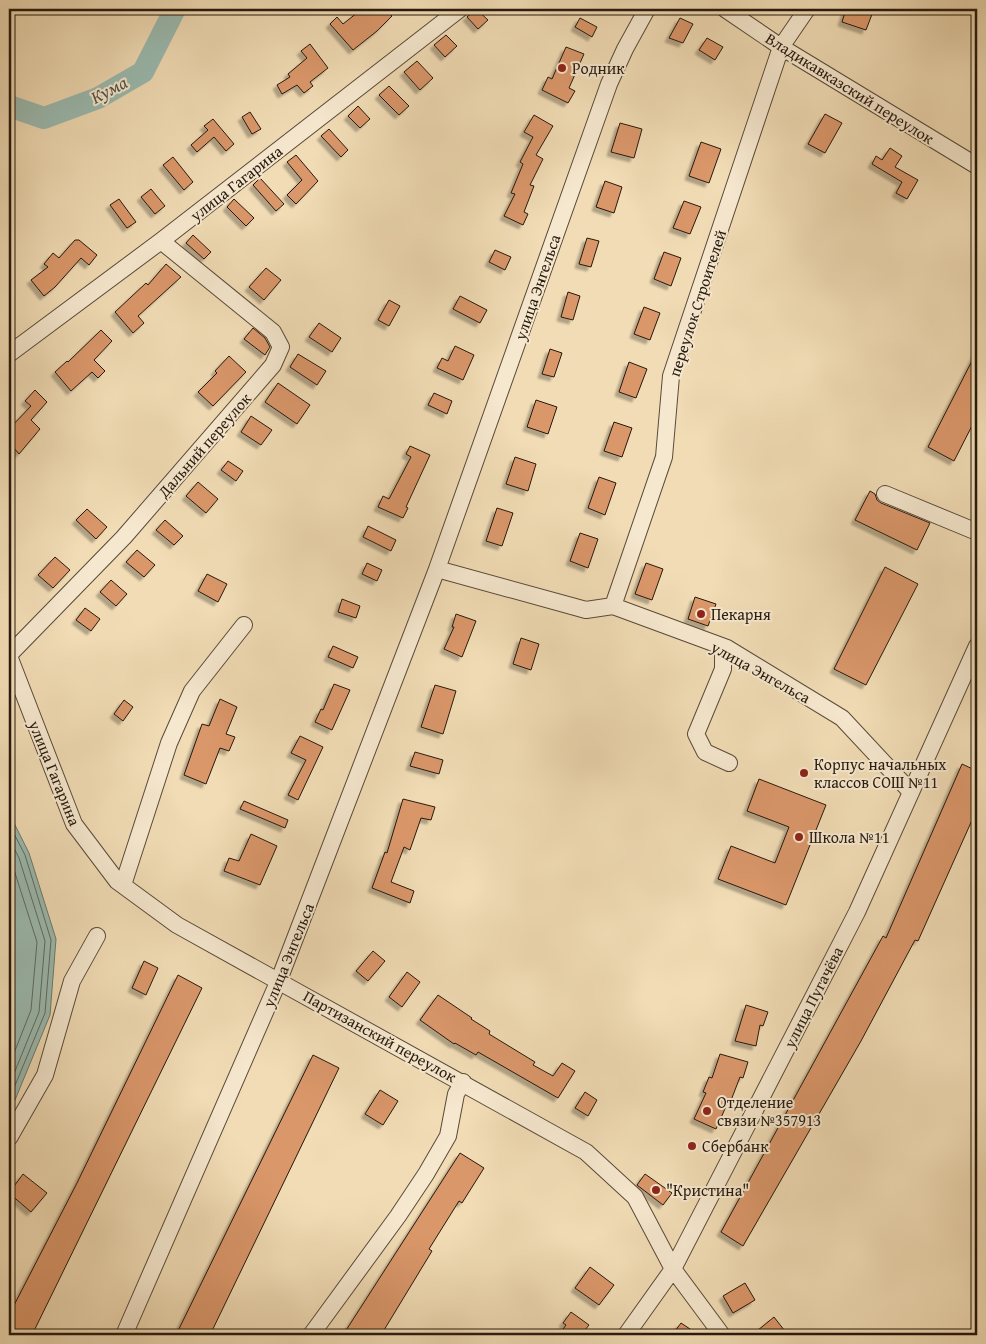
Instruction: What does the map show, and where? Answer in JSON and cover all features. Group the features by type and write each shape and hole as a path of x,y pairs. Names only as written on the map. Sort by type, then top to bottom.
{"street":[{"name":"улица Гагарина","path":"9,354 161,241 460,9"},
{"name":"улица Энгельса","path":"124,1335 280,980 438,570 609,84 624,49 647,9"},
{"name":"Владикавказский переулок","path":"725,9 781,47 977,166"},
{"name":"переулок Строителей","path":"613,606 664,457 671,376 781,47 807,9"},
{"name":"Дальний переулок","path":"9,656 124,537 273,365 281,347 273,332 161,241"},
{"path":"884,494 977,532"},
{"name":"улица Энгельса","path":"438,570 586,610 613,606 727,648 842,718 911,792"},
{"path":"120,883 168,743 192,691 244,625"},
{"name":"улица Пугачёва","path":"626,1335 673,1269 857,912 911,792 944,712 977,646"},
{"path":"727,648 723,656 723,669 696,734 705,752 729,763"},
{"name":"улица Гагарина","path":"9,656 74,824 120,883"},
{"name":"Партизанский переулок","path":"120,883 177,925 280,980 586,1152 635,1197 673,1269 722,1335"},
{"path":"9,1138 45,1075 72,981 97,936"},
{"name":"Партизанский переулок","path":"311,1335 398,1216 426,1174 448,1136 456,1094 463,1082"}],"water":[{"path":"9,813 29,853 56,939 50,1015 15,1100 9,1108"}],"building":[{"path":"362,9 385,9 392,16 353,50 330,24 337,17 343,24"},
{"path":"476,9 488,20 478,29 467,17"},
{"path":"846,9 874,9 866,30 842,22"},
{"path":"580,18 597,27 592,37 575,27"},
{"path":"680,18 693,24 683,43 669,38"},
{"path":"446,35 457,46 445,57 434,45"},
{"path":"707,38 723,47 715,60 699,50"},
{"path":"310,44 328,68 310,82 313,86 304,93 297,85 282,94 277,85 290,77 288,74 307,58 301,51"},
{"path":"566,47 584,54 569,88 575,91 568,103 542,90 548,77 552,79"},
{"path":"417,61 433,78 420,90 404,72"},
{"path":"389,86 409,106 399,115 379,95"},
{"path":"358,106 370,119 360,128 348,116"},
{"path":"250,112 261,129 252,134 242,117"},
{"path":"825,114 842,123 825,153 808,144"},
{"path":"534,115 553,126 536,155 543,159 530,185 534,186 524,212 528,214 523,225 504,216 515,194 511,193 523,164 520,162 533,137 524,132"},
{"path":"213,119 234,144 226,151 214,137 197,152 191,145 208,130 204,126"},
{"path":"620,123 642,129 634,158 611,152"},
{"path":"329,129 348,150 341,157 321,136"},
{"path":"701,142 721,149 709,183 689,176"},
{"path":"890,148 902,156 895,167 918,180 907,199 896,193 902,182 872,164 876,156 882,160"},
{"path":"296,155 318,181 296,204 287,195 302,180 287,162"},
{"path":"173,157 193,182 184,190 163,165"},
{"path":"260,178 284,204 276,211 253,185"},
{"path":"605,181 622,187 614,213 596,207"},
{"path":"151,189 165,206 155,214 141,197"},
{"path":"119,199 136,222 127,228 110,205"},
{"path":"234,199 254,218 246,226 227,207"},
{"path":"684,201 701,207 690,234 673,228"},
{"path":"193,235 211,252 204,259 186,243"},
{"path":"587,238 599,241 591,267 579,264"},
{"path":"75,240 79,240 97,255 89,265 81,258 55,287 44,296 31,280 48,267 44,264 53,253 59,258"},
{"path":"495,250 511,257 505,270 489,262"},
{"path":"664,252 681,258 671,286 654,279"},
{"path":"166,264 181,277 138,316 144,323 133,333 115,312 146,283 148,285"},
{"path":"266,268 281,280 264,300 249,287"},
{"path":"568,292 580,296 573,320 561,317"},
{"path":"460,296 487,310 480,323 453,309"},
{"path":"389,300 400,306 389,326 378,320"},
{"path":"644,307 660,313 650,340 634,334"},
{"path":"319,323 341,338 332,352 309,337"},
{"path":"253,328 265,338 270,347 265,355 244,339"},
{"path":"101,330 112,341 94,360 105,371 98,378 92,372 71,391 55,372"},
{"path":"455,346 474,355 463,380 437,368 442,358 448,361"},
{"path":"550,349 562,353 554,377 542,374"},
{"path":"977,351 977,416 954,461 928,447"},
{"path":"298,354 326,371 317,385 290,367"},
{"path":"229,356 246,372 213,406 198,392 217,373 215,371"},
{"path":"629,362 647,369 636,398 619,392"},
{"path":"278,383 310,405 297,424 265,402"},
{"path":"35,390 47,402 31,420 40,429 19,454 9,442 9,429 31,406 25,401"},
{"path":"434,393 452,401 447,414 428,405"},
{"path":"536,400 557,407 548,434 527,427"},
{"path":"251,416 272,430 261,445 241,432"},
{"path":"614,422 632,428 622,457 604,451"},
{"path":"410,446 430,455 406,507 408,508 403,518 378,507 383,496 389,499 411,457 406,454"},
{"path":"515,457 536,464 528,491 506,484"},
{"path":"228,461 243,471 236,481 221,470"},
{"path":"599,477 616,483 605,515 588,508"},
{"path":"198,482 218,499 206,513 186,496"},
{"path":"870,491 875,494 877,500 881,503 930,523 917,550 855,520"},
{"path":"497,508 513,513 502,546 486,541"},
{"path":"87,509 107,527 96,539 76,520"},
{"path":"165,520 183,536 174,545 156,530"},
{"path":"368,526 396,540 391,551 363,537"},
{"path":"580,533 598,539 588,568 570,561"},
{"path":"137,550 155,565 144,577 126,562"},
{"path":"55,557 70,570 53,588 38,575"},
{"path":"367,563 382,570 377,581 362,574"},
{"path":"646,563 663,569 652,600 635,594"},
{"path":"885,567 918,584 866,685 834,669"},
{"path":"207,574 227,584 218,602 198,591"},
{"path":"111,580 127,594 116,606 100,592"},
{"name":"Пекарня","path":"695,597 716,604 708,626 688,619"},
{"path":"342,599 360,606 356,618 338,612"},
{"path":"85,608 100,619 91,631 76,620"},
{"path":"456,614 476,621 462,657 444,649 454,627 452,627"},
{"path":"521,638 539,644 531,670 513,664"},
{"path":"333,646 358,657 353,668 328,657"},
{"path":"334,684 350,690 332,730 315,722 321,709 323,710"},
{"path":"435,685 456,691 443,734 421,727"},
{"path":"220,699 237,707 226,734 235,737 229,751 220,748 206,784 184,775 202,724 209,726"},
{"path":"124,700 133,707 123,721 114,714"},
{"path":"300,736 323,747 298,800 288,795 306,760 291,753"},
{"path":"415,752 443,760 439,774 410,766"},
{"path":"962,764 977,771 977,809 918,941 915,940 861,1041 743,1246 721,1232 883,936 886,938"},
{"name":"Школа №11","path":"759,779 826,805 786,905 718,879 731,846 775,863 789,827 747,811"},
{"path":"403,799 435,807 431,820 421,818 410,850 404,847 391,882 414,891 410,903 372,888 385,852 387,853"},
{"path":"244,801 288,820 285,828 240,809"},
{"path":"251,834 277,846 260,885 224,871 229,858 239,861"},
{"path":"373,951 385,961 368,981 356,971"},
{"path":"144,961 158,968 146,995 132,988"},
{"path":"407,972 420,982 402,1007 389,997"},
{"path":"178,975 202,988 32,1335 9,1335 9,1315 77,1183"},
{"path":"438,995 490,1031 489,1034 535,1062 533,1065 553,1076 562,1063 575,1071 558,1098 478,1052 476,1055 454,1044 420,1020"},
{"path":"746,1005 768,1012 763,1026 760,1025 756,1046 735,1041"},
{"path":"720,1054 748,1062 743,1078 740,1077 730,1103 728,1102 716,1129 694,1119 706,1093 703,1092 709,1077 712,1078"},
{"path":"313,1055 339,1068 210,1335 176,1335"},
{"path":"380,1090 398,1101 383,1125 365,1114"},
{"path":"585,1092 597,1100 588,1116 575,1108"},
{"path":"460,1153 484,1168 462,1203 459,1201 429,1249 432,1251 381,1335 343,1335"},
{"path":"23,1174 47,1193 31,1212 9,1193"},
{"path":"645,1174 672,1193 663,1205 637,1185"},
{"path":"590,1267 614,1285 599,1305 575,1288"},
{"path":"745,1283 755,1300 733,1313 723,1296"},
{"path":"571,1312 589,1325 581,1335 559,1335 566,1325 563,1323"},
{"path":"774,1317 788,1335 752,1335"},
{"path":"681,1323 699,1335 672,1335"}],"waterway":[{"name":"Кума","path":"9,106 44,118 98,98 143,72 175,9"}],"place":[{"name":"Родник","path":"562,68"},
{"name":"Пекарня","path":"701,614"},
{"name":"Корпус начальных классов СОШ №11","path":"804,773"},
{"name":"Школа №11","path":"799,837"},
{"name":"Отделение связи №357913","path":"707,1111"},
{"name":"Сбербанк","path":"692,1146"},
{"name":"\"Кристина\"","path":"656,1190"}]}
